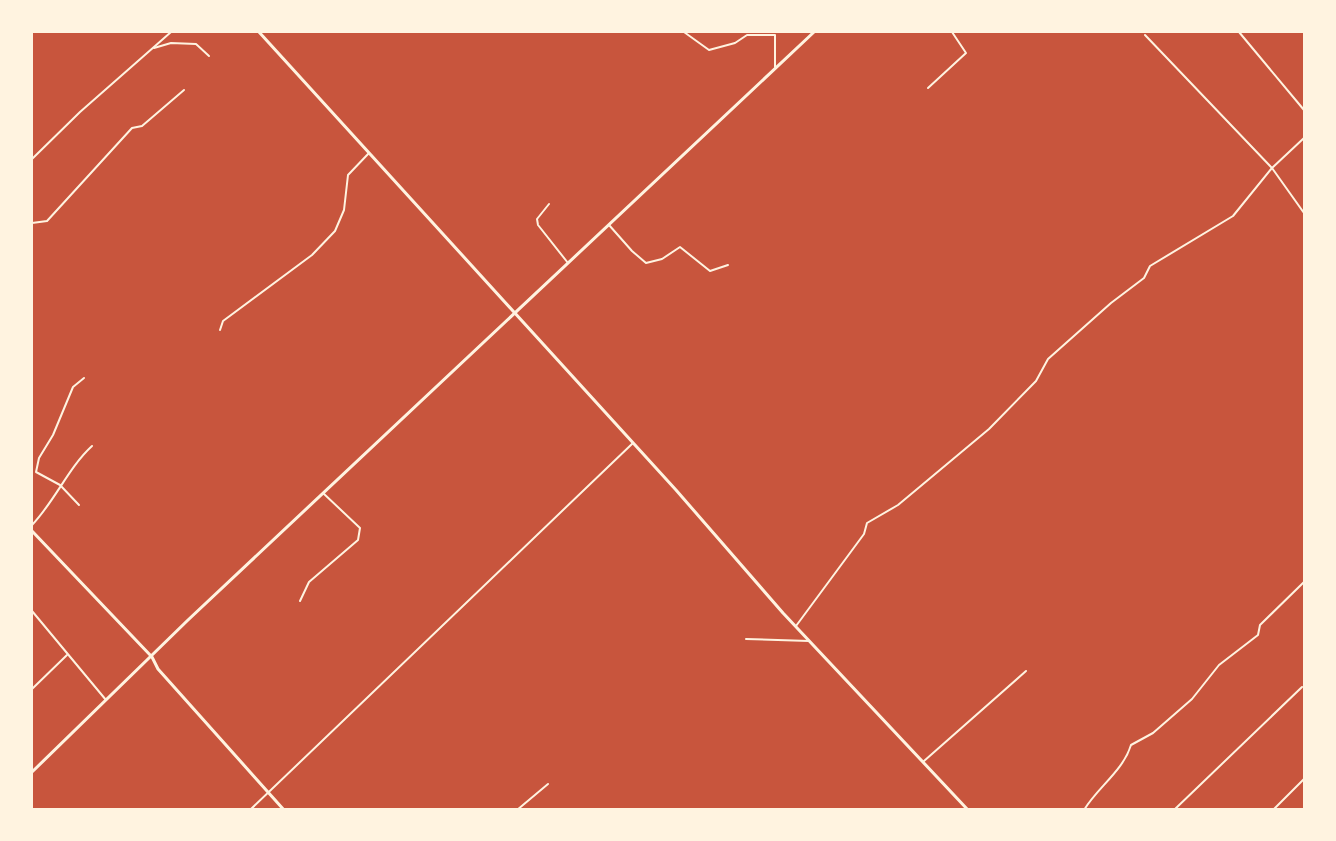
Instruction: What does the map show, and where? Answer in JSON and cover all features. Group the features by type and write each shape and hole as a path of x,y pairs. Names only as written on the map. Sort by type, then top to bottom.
{"street":[{"path":"32,159 80,112 171,32"},
{"path":"260,32 516,313 809,641 968,810"},
{"path":"684,32 709,50 735,44 747,35 775,33 775,68"},
{"path":"32,772 323,493 814,32"},
{"path":"928,88 966,52 952,32"},
{"path":"1239,32 1305,110"},
{"path":"1145,35 1272,168 1305,213"},
{"path":"154,48 171,44 196,44 209,56"},
{"path":"32,223 47,221 132,128 142,126 184,90"},
{"path":"796,626 864,534 867,523 898,506 989,429 1036,381 1048,359 1111,303 1144,278 1150,266 1233,216 1272,168 1305,138"},
{"path":"220,330 223,321 312,255 335,231 344,210 348,175 369,153"},
{"path":"549,204 537,219 538,225 568,263"},
{"path":"609,225 646,263 662,259 680,247 710,271 728,265"},
{"path":"32,476 36,472 39,458 53,435 73,387 84,378"},
{"path":"250,810 633,443"},
{"path":"32,525 48,508 60,485 76,466 81,456 92,446"},
{"path":"36,472 60,485 79,505"},
{"path":"300,601 309,582 358,540 360,528 323,493"},
{"path":"32,531 152,657 158,669 284,810"},
{"path":"1084,810 1094,793 1106,786 1131,745 1153,733 1192,699 1219,665 1258,635 1260,625 1305,582"},
{"path":"32,611 107,700"},
{"path":"32,618 35,615"},
{"path":"746,639 809,641"},
{"path":"32,689 67,655"},
{"path":"924,761 1026,671"},
{"path":"1174,810 1302,687"},
{"path":"1273,810 1305,779"},
{"path":"517,810 548,784"}]}
